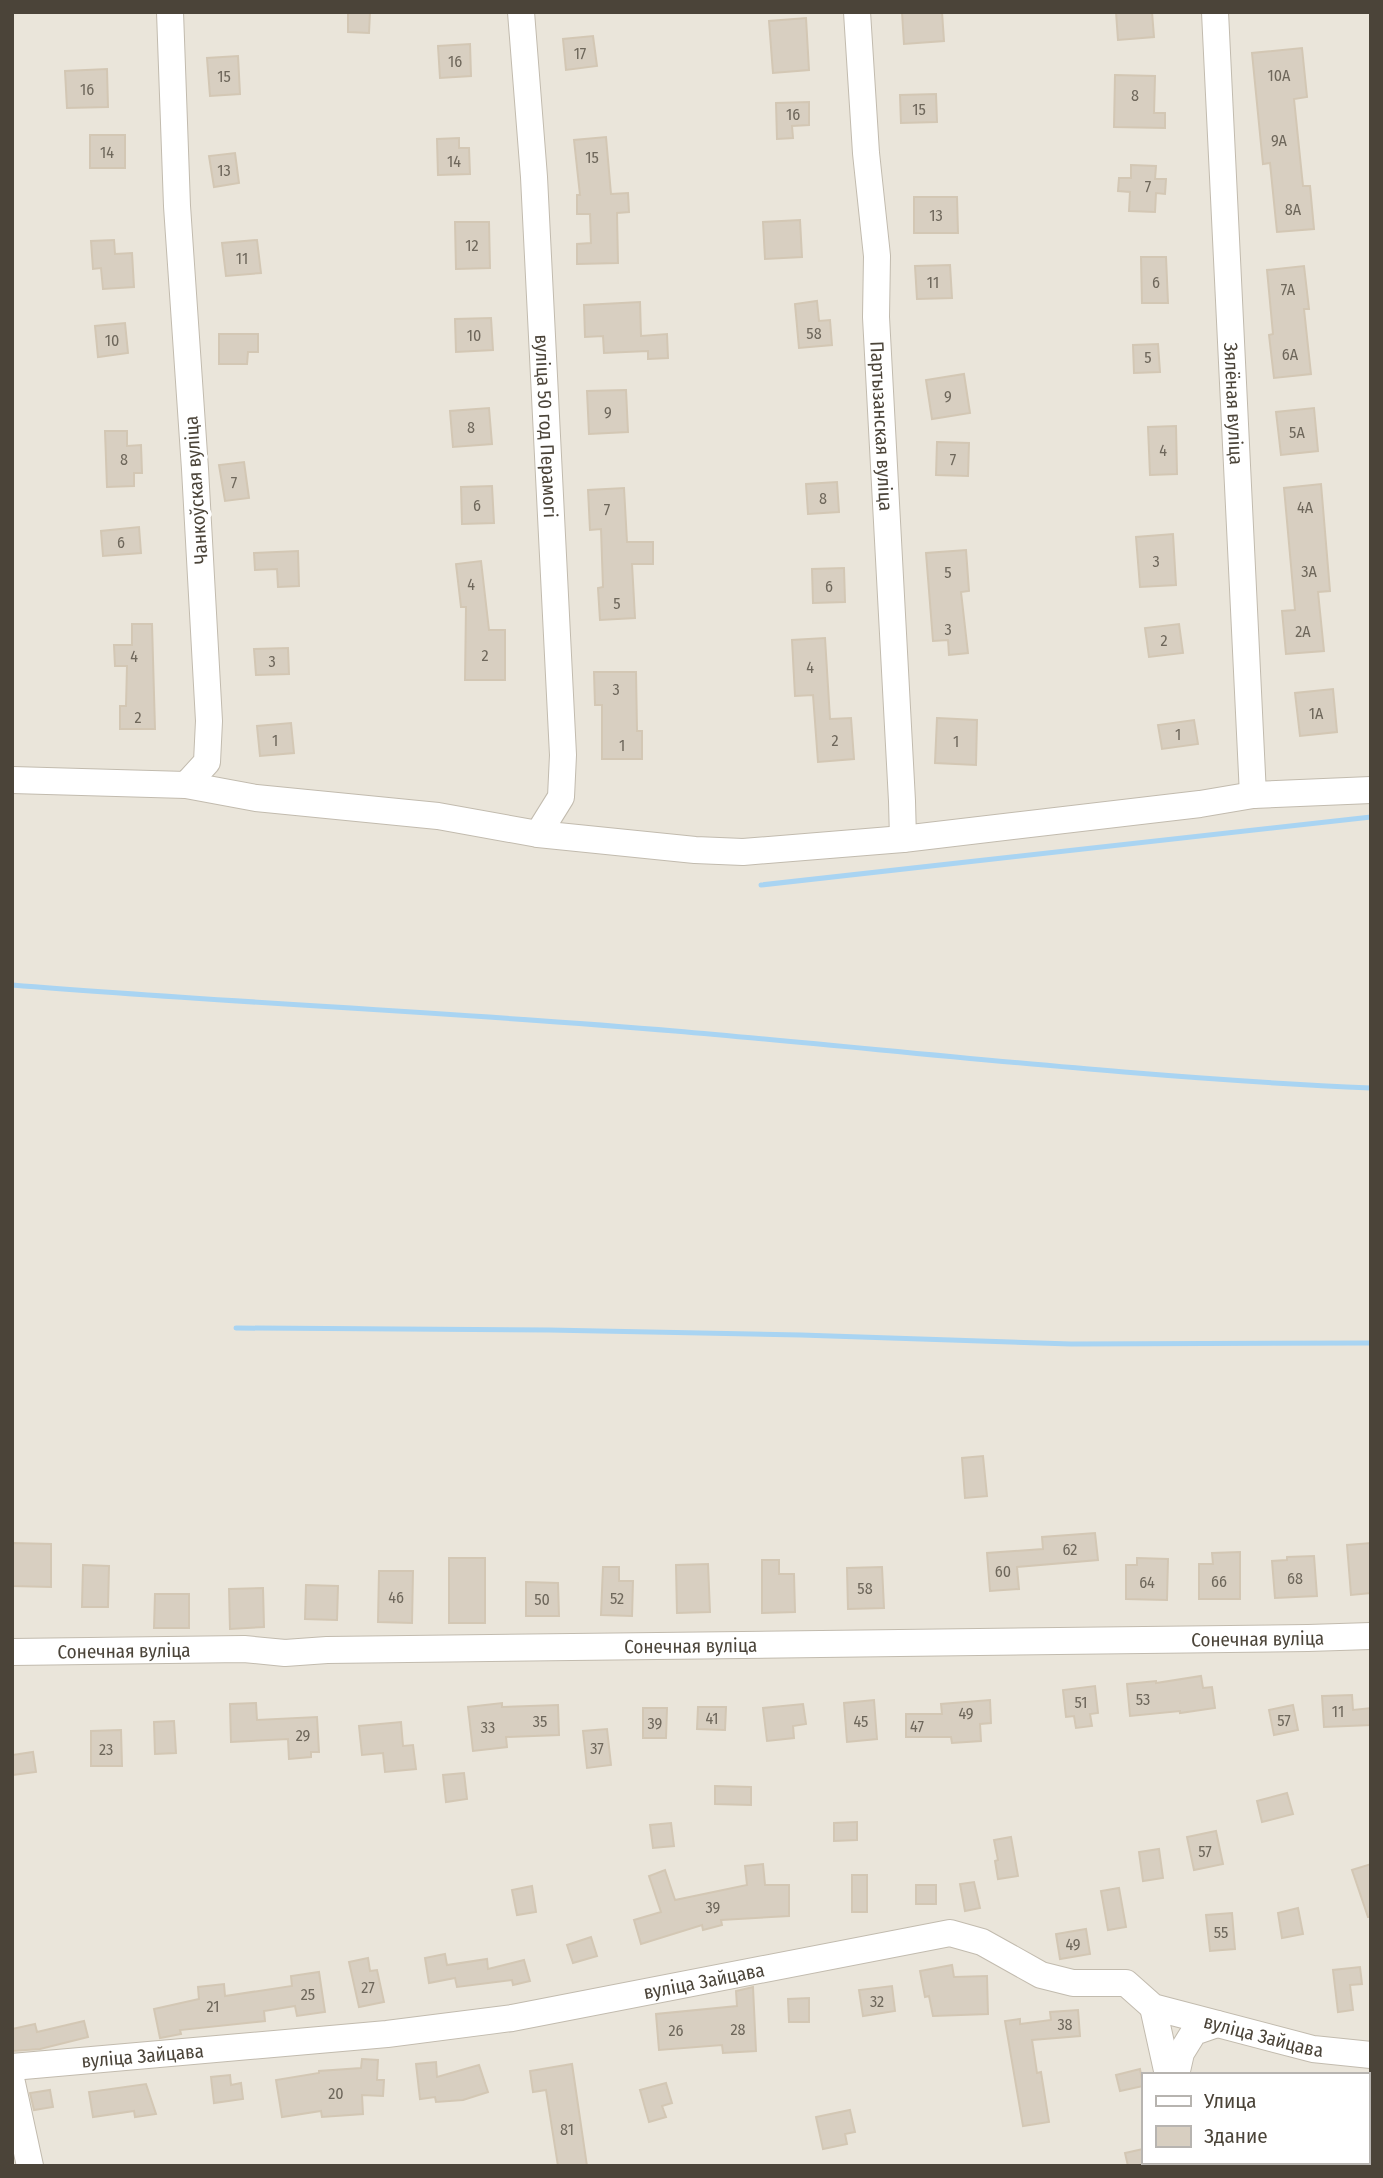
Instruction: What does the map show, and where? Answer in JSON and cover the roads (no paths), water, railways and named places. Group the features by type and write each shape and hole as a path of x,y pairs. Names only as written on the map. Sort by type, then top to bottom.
{"street":[{"name":"Чанкоўская вуліца","path":"170,12 177,206 209,721 207,762 186,785"},
{"name":"вуліца 50 год Перамогі","path":"521,12 534,177 563,755 561,797 538,834"},
{"name":"Партызанская вуліца","path":"857,12 866,153 877,256 876,317 903,839"},
{"name":"Зялёная вуліца","path":"1215,12 1252,795"},
{"path":"12,779 186,785 256,798 438,816 538,834 695,850 743,852 903,839 1200,804 1252,795 1371,790"},
{"name":"Сонечная вуліца","path":"12,1652 244,1649 285,1653 327,1650 1371,1636"},
{"name":"вуліца Зайцава","path":"12,2067 387,2034 512,2018 950,1933 982,1941 1041,1975 1073,1983 1126,1983 1153,2007 1313,2049 1371,2055"},
{"path":"1153,2007 1168,2073"},
{"path":"1176,2073 1181,2053 1194,2032 1217,2024"},
{"path":"12,2083 30,2166"}],"waterway":[{"path":"761,885 1371,817"},
{"path":"12,985 592,1024 1110,1071 1371,1088"},
{"path":"236,1328 549,1330 1071,1344 1371,1343"}]}
